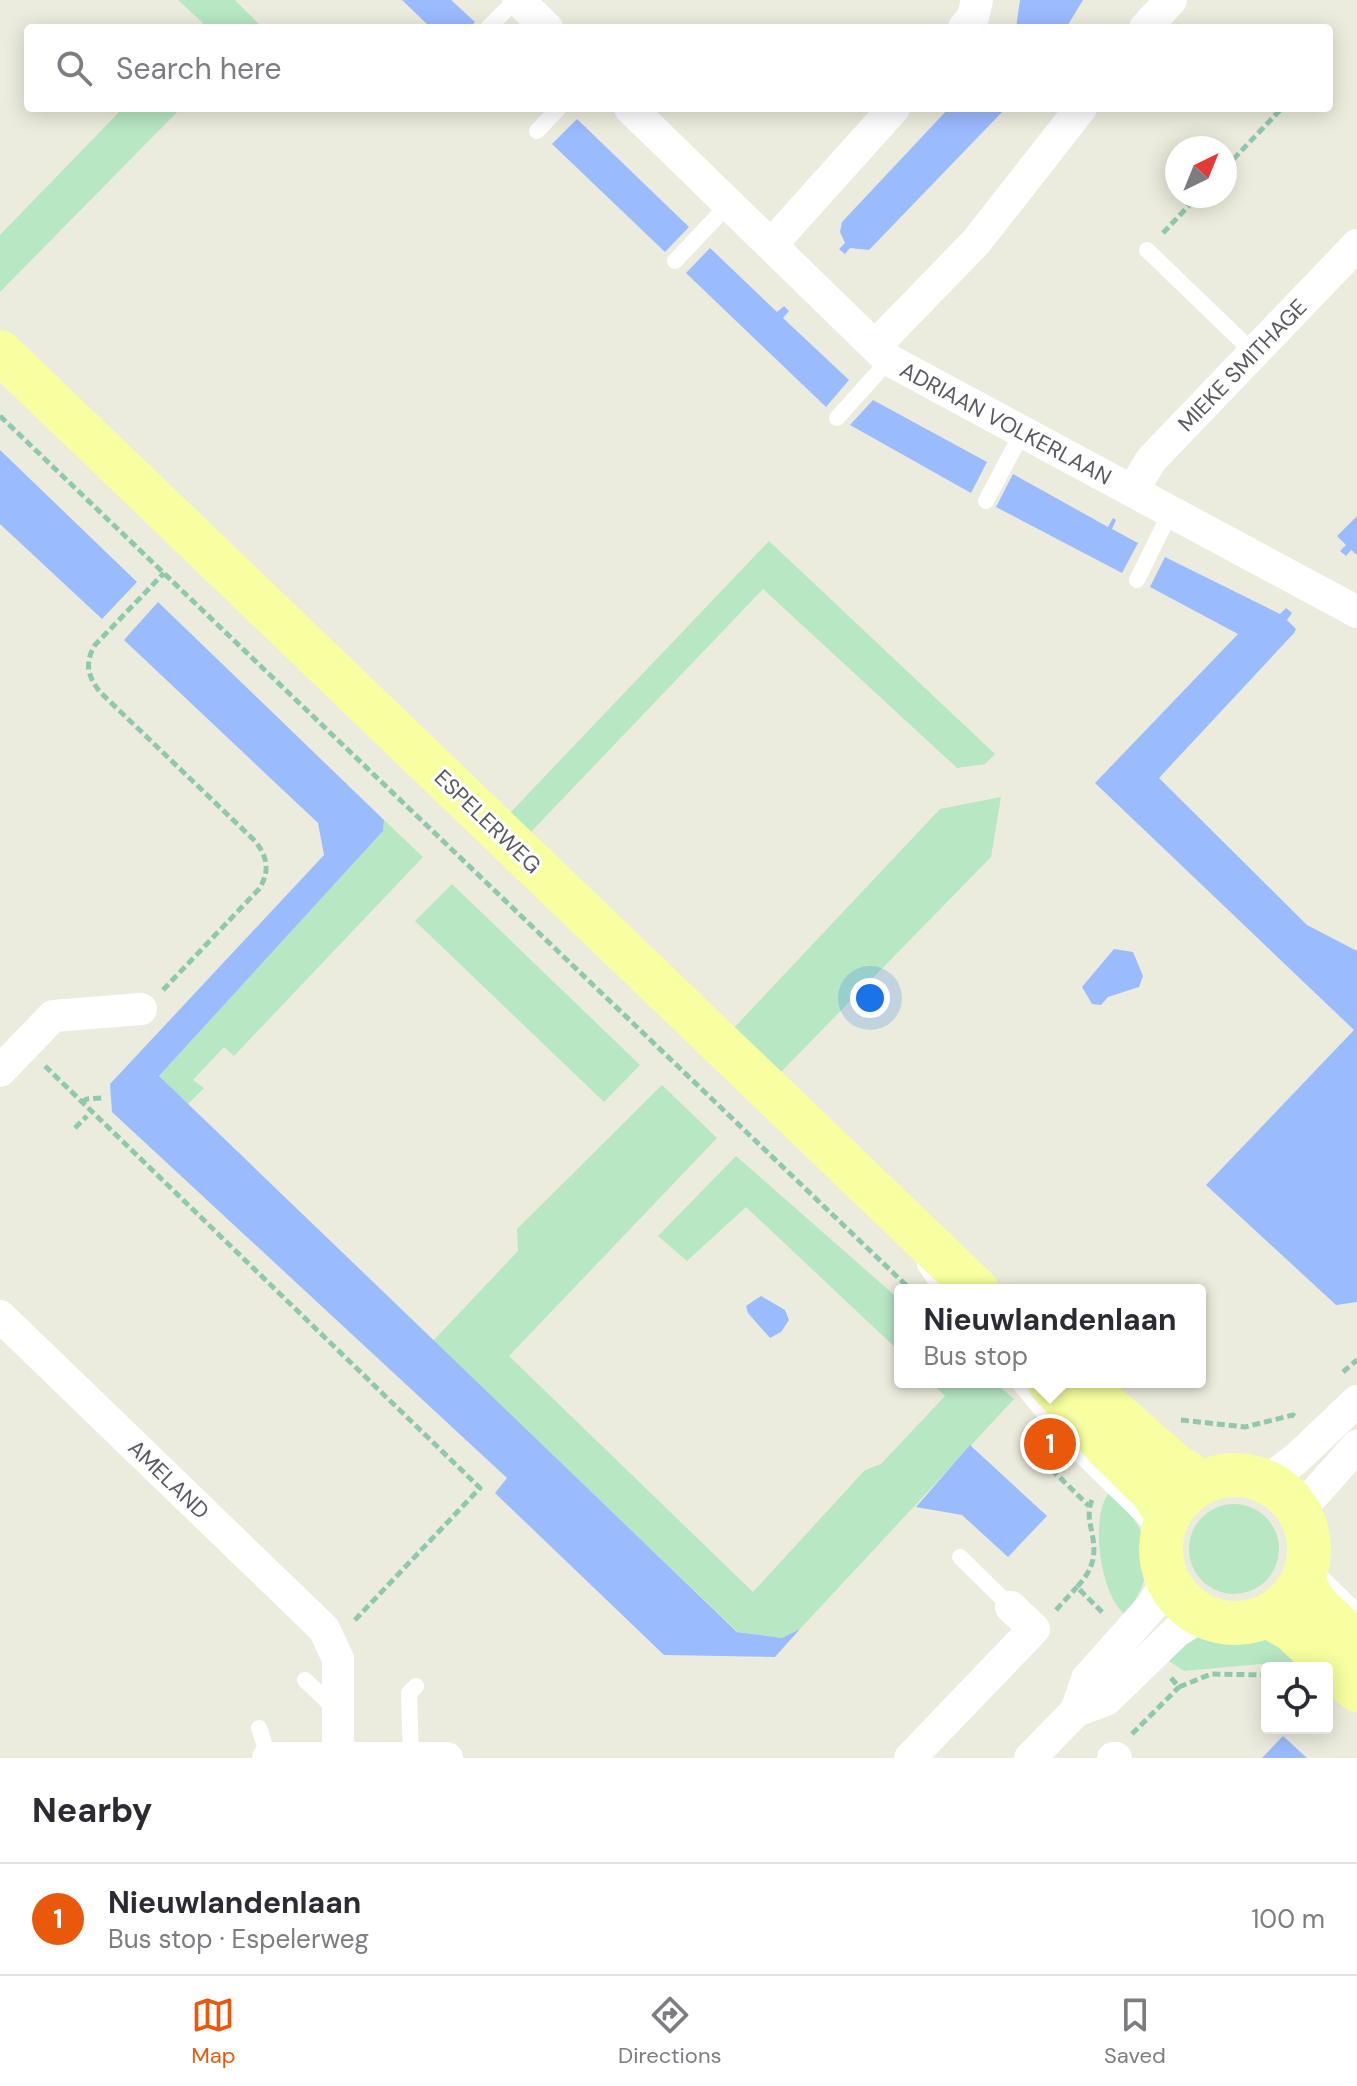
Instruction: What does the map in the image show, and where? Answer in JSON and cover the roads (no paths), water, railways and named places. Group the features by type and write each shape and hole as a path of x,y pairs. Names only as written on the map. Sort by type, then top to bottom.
{"main road":[{"name":"ESPELERWEG","path":"0,352 971,1284"},
{"name":"ESPELERWEG","path":"0,376 925,1280"},
{"path":"1054,1388 1107,1448 1152,1492 1165,1526"},
{"path":"1087,1388 1176,1466 1202,1482"},
{"path":"1234,1475 1266,1481 1286,1496 1301,1516 1309,1544 1305,1572 1287,1602 1267,1616 1234,1623 1202,1615 1181,1600 1168,1580 1162,1562 1165,1526 1182,1497 1202,1482 1234,1475"},
{"path":"1305,1572 1316,1604 1357,1644"},
{"path":"1267,1616 1291,1629 1357,1690"}],"street":[{"path":"517,0 543,24"},
{"path":"967,24 973,17 977,0"},
{"path":"1149,24 1171,0"},
{"name":"ADRIAAN VOLKERLAAN","path":"634,112 882,353 1022,433 1357,612"},
{"path":"771,245 890,112"},
{"path":"882,353 976,242 1078,112"},
{"name":"MIEKE SMITHAGE","path":"1133,490 1151,460 1357,245"},
{"path":"0,1071 53,1016 141,1009"},
{"name":"AMELAND","path":"0,1316 319,1624 343,1639 338,1664 339,1701"},
{"path":"1266,1481 1296,1459 1357,1401"},
{"path":"1301,1516 1307,1502 1357,1446"},
{"path":"1030,1758 1076,1711 1087,1679 1152,1606 1168,1580"},
{"path":"910,1758 1034,1629 1011,1607"},
{"path":"1076,1711 1106,1700 1176,1632 1202,1615"},
{"path":"338,1757 339,1701"},
{"path":"265,1748 338,1757 447,1758"}],"lane":[{"path":"492,24 517,0"},
{"path":"537,131 555,112"},
{"path":"675,261 729,204"},
{"path":"1152,244 1254,353"},
{"path":"837,418 882,353"},
{"path":"986,501 1022,433"},
{"path":"1137,580 1171,511"},
{"path":"1023,1388 1075,1450 1165,1526"},
{"path":"960,1557 1011,1607"},
{"path":"1305,1572 1357,1612"},
{"path":"305,1680 327,1701 339,1701"},
{"path":"411,1758 409,1693 416,1686"}],"water":[{"path":"402,0 451,0 475,22 473,24 427,24"},
{"path":"1020,0 1083,0 1068,24 1017,24"},
{"path":"945,112 1002,112 869,250 850,248 845,254 839,249 845,243 840,232 842,222"},
{"path":"577,119 689,227 665,252 552,144"},
{"path":"710,248 777,312 784,306 789,311 783,318 849,380 826,407 686,273"},
{"path":"873,400 987,462 971,493 850,425"},
{"path":"0,450 137,582 102,619 0,524"},
{"path":"1013,474 1108,527 1113,518 1116,520 1112,529 1138,543 1122,573 996,507"},
{"path":"1357,516 1357,555 1351,550 1346,556 1340,551 1346,545 1337,536"},
{"path":"1165,557 1280,614 1286,608 1292,613 1287,620 1296,629 1294,633 1159,778 1307,925 1357,951 1357,1302 1336,1305 1206,1185 1354,1030 1095,783 1238,634 1150,587"},
{"path":"158,602 384,820 383,831 159,1076 737,1632 782,1638 800,1629 775,1657 664,1655 495,1493 507,1478 112,1112 110,1084 324,855 318,823 124,640"},
{"path":"1114,949 1133,952 1143,976 1139,987 1108,997 1101,1005 1092,1004 1082,987"},
{"path":"761,1296 785,1310 789,1320 781,1332 770,1338 748,1313 746,1306"},
{"path":"970,1445 1047,1516 1008,1557 962,1515 916,1507"},
{"path":"1283,1736 1307,1758 1262,1758"}],"place":[{"name":"Nieuwlandenlaan","path":"1050,1444"}]}
